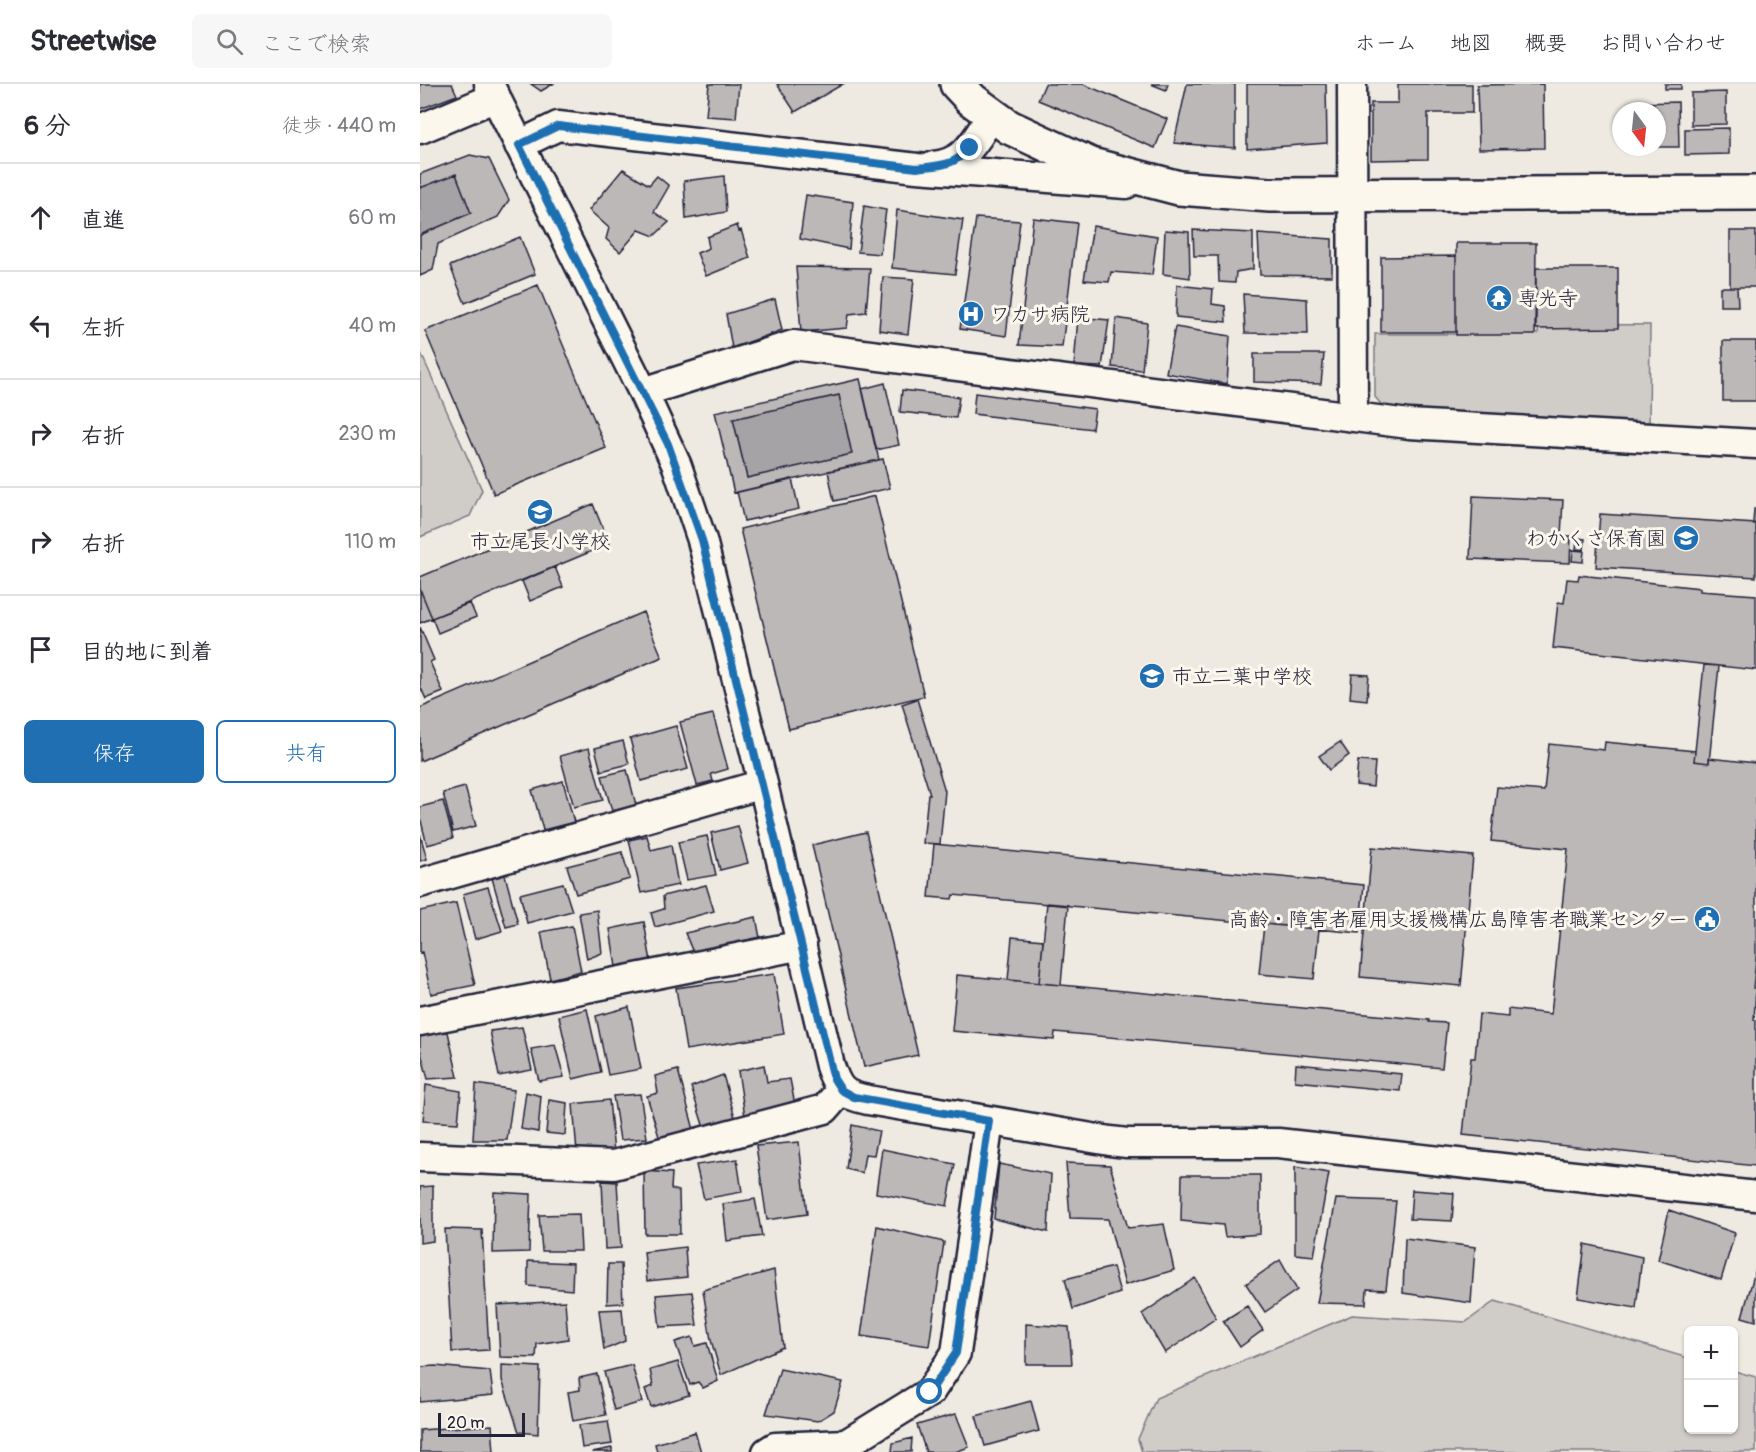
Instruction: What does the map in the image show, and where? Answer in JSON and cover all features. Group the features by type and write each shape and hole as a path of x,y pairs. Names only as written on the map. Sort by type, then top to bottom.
{"street":[{"path":"957,84 972,100 1009,127 1091,165 1179,188"},
{"path":"1352,84 1353,417"},
{"path":"420,129 492,91 644,392 677,466 702,540 830,1066 841,1090 861,1098 1127,1143 1278,1143 1756,1196"},
{"path":"917,168 946,165 960,159 993,115"},
{"path":"519,145 558,126 917,168 1270,195 1756,193"},
{"path":"644,392 793,345 1410,424 1756,444"},
{"path":"420,883 763,784"},
{"path":"420,1021 802,945"},
{"path":"420,1157 614,1165 825,1109 841,1090"},
{"path":"767,1452 775,1447 846,1444 930,1392 956,1353 989,1121"}],"shaded area":[{"path":"456,174 471,213 420,235 420,188"},
{"path":"1539,324 1650,325 1649,427 1386,410 1375,397 1375,334 1538,334"},
{"path":"420,351 482,490 470,516 420,537"},
{"path":"839,395 852,454 747,478 733,419"},
{"path":"1495,1301 1684,1357 1684,1434 1738,1434 1738,1372 1756,1377 1756,1452 1142,1452 1138,1439 1156,1398 1352,1315 1466,1322"}],"building":[{"path":"420,84 452,84 457,95 420,109"},
{"path":"531,84 553,84 541,91"},
{"path":"709,84 739,84 736,118 706,116"},
{"path":"777,84 843,84 795,112"},
{"path":"1045,84 1083,84 1167,119 1155,148 1038,100"},
{"path":"1151,84 1168,84 1166,90"},
{"path":"1187,84 1235,84 1235,148 1174,143"},
{"path":"1247,84 1326,84 1327,143 1247,149"},
{"path":"1398,84 1472,84 1472,113 1428,113 1428,159 1371,160 1371,103 1398,103"},
{"path":"1543,84 1544,148 1479,149 1477,85"},
{"path":"1665,84 1681,84 1681,89 1665,89"},
{"path":"1726,92 1726,124 1691,125 1691,93"},
{"path":"1666,102 1678,102 1679,147 1666,147"},
{"path":"1729,128 1729,154 1685,155 1685,129"},
{"path":"470,155 489,159 509,200 498,217 438,244 433,270 420,276 420,235 471,213 456,174 420,188 420,174"},
{"path":"623,169 649,185 657,176 669,186 654,212 669,222 654,236 639,230 620,252 606,239 609,228 589,210"},
{"path":"724,176 726,212 686,219 684,181"},
{"path":"806,195 853,202 849,249 800,239"},
{"path":"864,206 886,210 880,254 858,252"},
{"path":"897,210 963,220 955,274 892,268"},
{"path":"976,218 1020,221 1006,336 960,329"},
{"path":"1033,218 1077,223 1062,347 1019,345"},
{"path":"737,225 739,231 741,230 750,258 706,276 697,253 709,248 707,237"},
{"path":"1093,226 1157,236 1152,275 1111,272 1109,282 1084,280"},
{"path":"1165,230 1189,232 1190,278 1163,274"},
{"path":"1193,230 1253,233 1253,269 1236,272 1235,283 1219,282 1218,256 1194,256"},
{"path":"1730,231 1756,231 1756,287 1730,287"},
{"path":"1258,234 1332,239 1332,276 1260,275"},
{"path":"520,237 535,274 465,303 450,266"},
{"path":"1456,243 1536,243 1535,335 1456,335"},
{"path":"1456,256 1456,332 1381,332 1381,257"},
{"path":"796,267 870,268 866,312 849,314 847,328 801,332"},
{"path":"1536,268 1618,268 1618,328 1536,329"},
{"path":"883,277 914,279 908,334 879,330"},
{"path":"538,285 606,448 494,494 425,331"},
{"path":"1177,285 1213,289 1212,304 1225,306 1226,322 1176,317"},
{"path":"1720,287 1737,287 1738,306 1720,306"},
{"path":"1243,294 1307,299 1308,334 1245,333"},
{"path":"775,299 782,330 732,348 726,314"},
{"path":"1078,317 1109,320 1102,367 1074,366"},
{"path":"1116,318 1147,323 1142,370 1112,367"},
{"path":"1175,327 1230,336 1227,384 1166,373"},
{"path":"1723,341 1756,341 1756,401 1723,401"},
{"path":"1254,354 1324,354 1321,384 1254,382"},
{"path":"860,379 879,460 734,493 715,412","holes":["839,395 852,454 747,478 733,419"]},
{"path":"885,383 899,445 876,450 862,389"},
{"path":"902,390 959,397 956,418 900,412"},
{"path":"975,393 1095,409 1092,429 973,414"},
{"path":"883,459 890,488 834,501 828,471"},
{"path":"792,479 799,509 744,521 737,492"},
{"path":"875,496 924,696 789,729 740,529"},
{"path":"1473,496 1563,500 1561,536 1571,536 1570,563 1470,559"},
{"path":"593,504 609,544 432,618 420,589 420,577"},
{"path":"1754,509 1756,509 1756,524 1753,523"},
{"path":"1600,514 1756,524 1756,577 1596,567"},
{"path":"1577,538 1585,539 1584,550 1576,549"},
{"path":"1573,550 1584,551 1583,562 1572,561"},
{"path":"555,567 563,587 530,601 522,581"},
{"path":"1579,575 1700,588 1700,591 1756,595 1756,670 1553,648 1558,602 1564,603 1567,579 1578,580"},
{"path":"420,589 432,618 420,623"},
{"path":"470,603 476,617 438,633 432,618"},
{"path":"643,612 662,657 420,761 420,708"},
{"path":"420,627 434,660 430,662 443,692 426,699 420,686"},
{"path":"1704,665 1719,666 1709,763 1694,761"},
{"path":"1352,674 1369,675 1367,700 1350,698"},
{"path":"917,699 945,791 940,844 923,843 928,794 930,794 902,704"},
{"path":"713,714 728,769 711,774 713,781 697,785 680,722"},
{"path":"676,726 688,769 641,781 630,739"},
{"path":"623,741 629,764 601,771 595,748"},
{"path":"1340,742 1349,755 1329,770 1319,756"},
{"path":"1605,742 1695,751 1694,761 1709,763 1709,758 1756,763 1756,959 1753,988 1756,988 1754,1020 1756,1020 1756,1166 1463,1135 1471,1058 1475,1058 1479,1014 1508,1017 1508,1009 1551,1014 1568,849 1491,841 1497,787 1544,791 1549,744 1604,750"},
{"path":"589,748 603,800 574,807 560,756"},
{"path":"1358,761 1375,762 1373,787 1356,785"},
{"path":"627,770 636,805 612,811 602,776"},
{"path":"563,781 574,822 543,830 532,790"},
{"path":"465,787 476,826 453,832 443,793"},
{"path":"443,801 453,838 427,845 420,817 420,807"},
{"path":"738,826 748,863 720,870 711,833"},
{"path":"866,832 918,1055 864,1067 812,845"},
{"path":"420,834 427,859 420,861"},
{"path":"647,836 651,850 671,845 678,885 641,893 629,840"},
{"path":"707,836 716,875 687,880 678,842"},
{"path":"934,844 1364,885 1359,933 953,895 952,899 929,897"},
{"path":"1372,847 1473,856 1461,986 1360,977"},
{"path":"622,852 630,879 576,894 567,866"},
{"path":"505,875 518,924 506,927 492,878"},
{"path":"563,883 572,911 527,923 520,894"},
{"path":"706,885 714,911 655,927 651,913 664,909 663,896"},
{"path":"488,887 502,931 475,939 463,894"},
{"path":"456,903 475,985 431,994 422,952 420,953 420,911"},
{"path":"1047,903 1068,905 1061,985 1039,983"},
{"path":"597,910 602,953 587,959 579,913"},
{"path":"756,917 760,938 694,955 685,933"},
{"path":"644,922 652,967 617,973 610,929"},
{"path":"1264,924 1319,929 1314,979 1259,974"},
{"path":"572,926 581,971 550,979 541,932"},
{"path":"1012,937 1043,940 1039,983 1008,980"},
{"path":"774,974 784,1034 686,1050 676,988"},
{"path":"957,975 1447,1023 1442,1068 1055,1032 1054,1040 952,1031"},
{"path":"629,1007 641,1069 608,1075 596,1016"},
{"path":"587,1009 601,1072 573,1079 559,1016"},
{"path":"522,1027 532,1070 499,1076 490,1031"},
{"path":"448,1032 458,1077 428,1079 420,1049 420,1035"},
{"path":"555,1045 564,1077 539,1081 531,1049"},
{"path":"1296,1064 1402,1074 1400,1091 1295,1081"},
{"path":"764,1065 767,1082 790,1079 795,1105 745,1116 738,1071"},
{"path":"678,1070 694,1130 660,1140 647,1096 658,1093 655,1076"},
{"path":"723,1075 736,1121 705,1131 691,1087"},
{"path":"476,1084 514,1090 507,1140 473,1140"},
{"path":"426,1085 461,1091 458,1123 423,1121"},
{"path":"526,1092 541,1096 538,1132 521,1129"},
{"path":"640,1094 647,1138 620,1140 613,1096"},
{"path":"549,1100 567,1103 565,1135 546,1133"},
{"path":"609,1100 614,1153 577,1153 573,1104"},
{"path":"852,1125 879,1131 874,1155 865,1154 862,1173 846,1169"},
{"path":"799,1142 807,1214 767,1220 756,1146"},
{"path":"882,1149 955,1164 947,1206 876,1193"},
{"path":"737,1159 742,1192 704,1199 696,1165"},
{"path":"1066,1163 1110,1165 1128,1228 1164,1224 1174,1270 1125,1285 1108,1219 1070,1218"},
{"path":"999,1164 1051,1174 1048,1232 994,1219"},
{"path":"1295,1167 1329,1173 1314,1256 1295,1254"},
{"path":"644,1171 672,1173 671,1189 679,1191 680,1234 645,1234"},
{"path":"1182,1175 1260,1175 1260,1234 1225,1237 1223,1225 1181,1221"},
{"path":"602,1181 617,1182 621,1248 605,1249"},
{"path":"433,1186 433,1241 420,1243 420,1187"},
{"path":"1412,1190 1454,1193 1452,1221 1410,1219"},
{"path":"494,1192 531,1194 529,1252 493,1253"},
{"path":"755,1199 762,1236 727,1241 723,1204"},
{"path":"1336,1199 1396,1201 1386,1290 1367,1289 1366,1304 1317,1303"},
{"path":"1669,1210 1735,1233 1721,1280 1658,1260"},
{"path":"579,1214 581,1251 542,1251 539,1215"},
{"path":"877,1226 944,1242 929,1346 861,1336"},
{"path":"445,1229 482,1230 489,1350 452,1352"},
{"path":"1405,1238 1475,1247 1471,1303 1403,1293"},
{"path":"1585,1244 1642,1257 1636,1308 1578,1298"},
{"path":"685,1247 687,1277 647,1281 644,1252"},
{"path":"1280,1260 1297,1290 1265,1312 1246,1284"},
{"path":"528,1261 573,1263 572,1290 528,1286"},
{"path":"608,1264 621,1264 623,1303 607,1304"},
{"path":"1113,1267 1120,1293 1073,1309 1065,1279"},
{"path":"1756,1268 1756,1321 1742,1317"},
{"path":"774,1270 783,1347 721,1375 711,1340 703,1290"},
{"path":"1195,1278 1216,1318 1165,1353 1142,1314"},
{"path":"692,1292 697,1325 660,1327 656,1295"},
{"path":"565,1301 568,1339 537,1344 536,1358 500,1357 497,1305"},
{"path":"1247,1306 1263,1330 1240,1347 1223,1321"},
{"path":"622,1309 625,1341 604,1350 599,1310"},
{"path":"1026,1324 1069,1327 1072,1364 1026,1364"},
{"path":"692,1337 695,1346 707,1343 718,1381 703,1388 698,1382 690,1385 675,1342"},
{"path":"678,1362 689,1395 651,1407 645,1389 653,1386 650,1370"},
{"path":"502,1365 540,1367 538,1434 519,1432 502,1380"},
{"path":"632,1365 642,1402 614,1410 604,1372"},
{"path":"435,1366 490,1371 493,1395 420,1402 420,1367"},
{"path":"780,1369 843,1382 834,1411 818,1421 766,1414"},
{"path":"597,1374 606,1415 573,1421 568,1392 580,1390 579,1378"},
{"path":"1031,1401 1039,1431 985,1446 976,1416"},
{"path":"956,1414 969,1447 955,1452 926,1452 917,1425"},
{"path":"608,1421 612,1444 582,1448 579,1425"},
{"path":"492,1425 494,1452 420,1452 420,1430"},
{"path":"695,1432 701,1452 657,1452 655,1444"},
{"path":"912,1438 911,1452 892,1452 893,1443"},
{"path":"612,1448 612,1452 592,1452"}],"place":[{"name":"専光寺","path":"1499,298"},
{"name":"ワカサ病院","path":"971,314"},
{"name":"市立尾長小学校","path":"540,512"},
{"name":"わかくさ保育園","path":"1686,538"},
{"name":"市立二葉中学校","path":"1152,676"},
{"name":"高齢・障害者雇用支援機構広島障害者職業センター","path":"1707,919"}],"route":[{"path":"930,1392 956,1353 989,1121 854,1097 841,1090 834,1079 702,540 677,466 644,392 519,145 558,126 917,168 946,165 960,159 970,148"}]}
